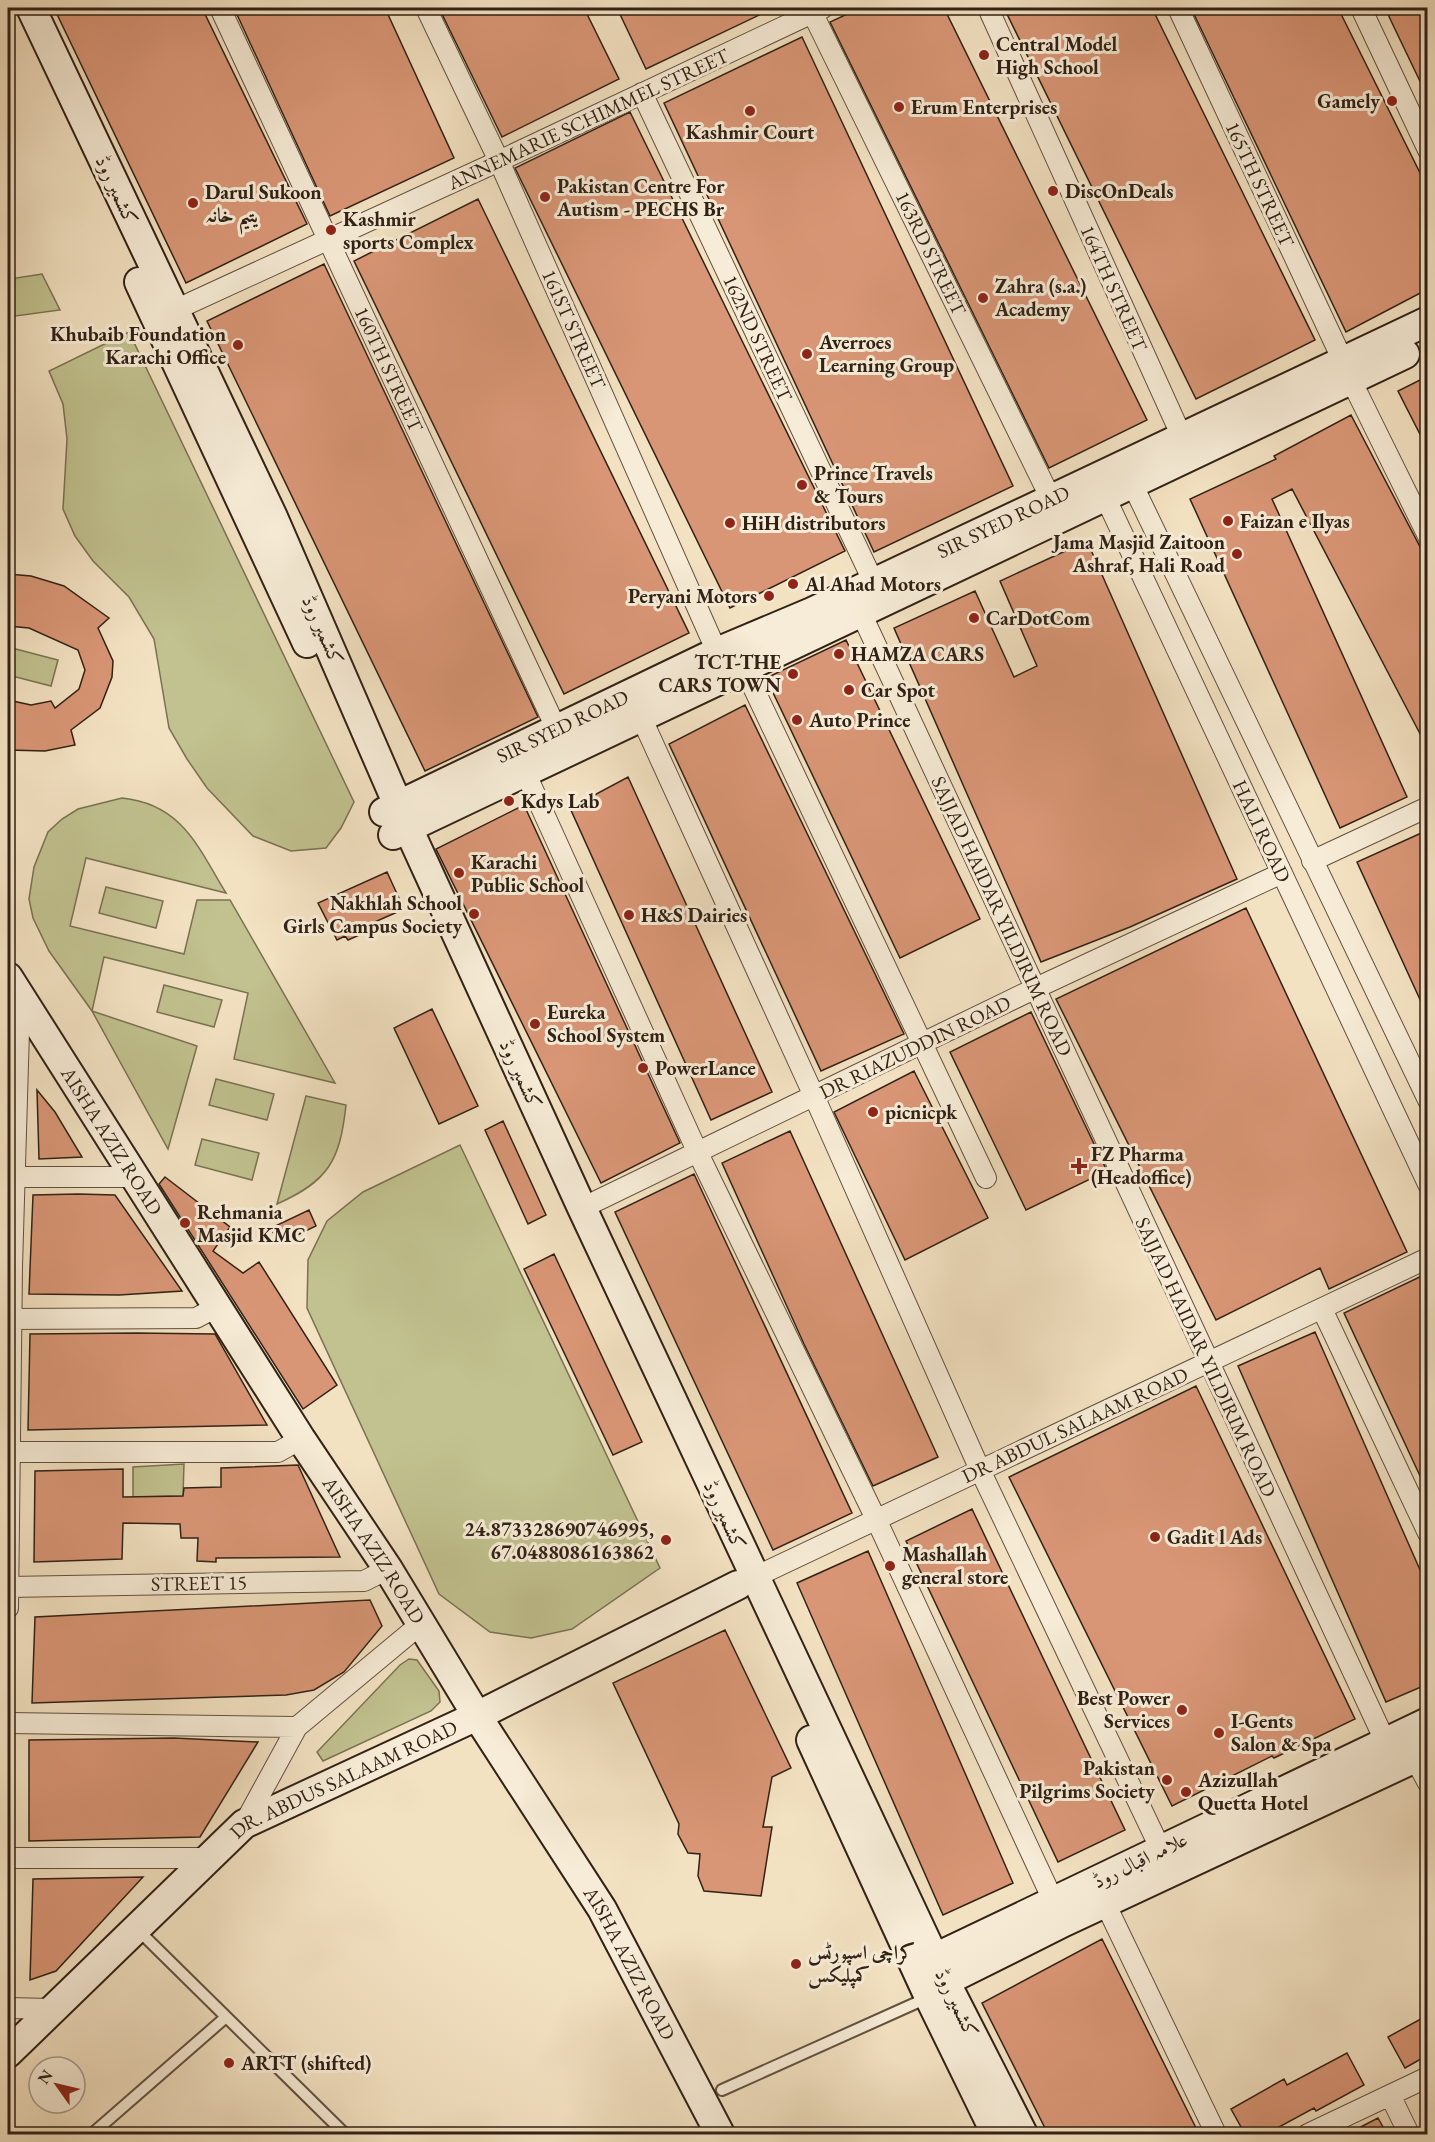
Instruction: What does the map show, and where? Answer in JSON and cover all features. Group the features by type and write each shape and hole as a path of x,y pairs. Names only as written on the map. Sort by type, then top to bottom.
{"main road":[{"name":"کشمیر روڈ","path":"11,8 166,314 273,517 396,820 930,1979 996,2134"},
{"name":"کشمیر روڈ","path":"31,8 166,314"},
{"name":"SIR SYED ROAD","path":"396,820 525,772 594,726 717,652 817,622 861,613 1101,487 1394,348 1428,321"},
{"name":"SIR SYED ROAD","path":"1394,348 1428,343"},
{"name":"SIR SYED ROAD","path":"1128,474 1182,437 1347,371"},
{"name":"SIR SYED ROAD","path":"396,820 557,729 594,726 641,717 744,668 874,583 1051,499 1101,487"},
{"name":"کشمیر روڈ","path":"396,820 582,1208 747,1581"},
{"name":"AISHA AZIZ ROAD","path":"14,987 301,1439 388,1569 477,1716 602,1909 720,2134"},
{"name":"DR. ABDUS SALAAM ROAD","path":"8,2054 135,1927 244,1824 477,1716 747,1581"},
{"name":"علامہ اقبال روڈ","path":"930,1979 1058,1912 1161,1850 1428,1722"},
{"name":"علامہ اقبال روڈ","path":"1058,1912 1105,1903 1421,1755"},
{"name":"کشمیر روڈ","path":"930,1979 1023,2134"}],"street":[{"name":"160TH STREET","path":"220,8 557,729"},
{"name":"161ST STREET","path":"426,8 499,161 717,652"},
{"name":"164TH STREET","path":"988,8 1182,437"},
{"name":"165TH STREET","path":"1178,8 1347,371 1428,536"},
{"path":"1361,8 1428,150"},
{"name":"ANNEMARIE SCHIMMEL STREET","path":"166,314 499,161 815,9"},
{"name":"163RD STREET","path":"815,9 1051,499"},
{"name":"162ND STREET","path":"642,93 874,583"},
{"name":"HALI ROAD","path":"1128,474 1428,1100"},
{"name":"HALI ROAD","path":"1101,487 1428,1184"},
{"name":"SAJJAD HAIDAR YILDIRIM ROAD","path":"861,613 1386,1743"},
{"path":"744,668 986,1178"},
{"path":"641,717 814,1096 980,1470 1161,1850"},
{"path":"525,772 697,1151 876,1519 1058,1912"},
{"path":"1309,855 1428,807"},
{"name":"DR RIAZUDDIN ROAD","path":"582,1208 1309,855"},
{"path":"1291,892 1321,880"},
{"path":"8,1608 14,987"},
{"path":"11,1177 133,1177"},
{"name":"DR ABDUL SALAAM ROAD","path":"747,1581 1428,1258"},
{"path":"10,1319 196,1318 217,1307"},
{"path":"1322,1308 1428,1533"},
{"path":"9,1452 278,1452 301,1439"},
{"name":"STREET 15","path":"8,1587 364,1581 388,1569"},
{"path":"244,1824 297,1727 422,1623"},
{"path":"8,1723 297,1727"},
{"path":"1421,1755 1428,1783"},
{"path":"8,1858 207,1858"},
{"path":"1105,1903 1216,2134"},
{"path":"8,2008 51,2009"},
{"path":"1308,2134 1428,2077"},
{"path":"1390,2095 1409,2134"}],"lane":[{"path":"135,1927 345,2134"},
{"path":"722,2090 930,1979"},
{"path":"92,2134 226,2017"}],"green space":[{"path":"8,274 10,279 42,274 60,310 8,317"},
{"path":"129,332 354,802 341,828 326,848 291,851 253,836 207,788 169,728 154,639 129,597 93,561 75,536 63,509 67,439 63,404 49,371"},
{"path":"8,647 58,660 51,686 8,675"},
{"path":"122,798 143,802 160,809 186,830 226,893 86,858 70,926 184,954 197,900 230,900 335,1083 234,1059 248,993 104,957 92,1011 49,951 33,918 29,899 34,867 48,832 78,809"},
{"path":"106,887 163,901 156,928 99,913"},
{"path":"164,985 222,1000 214,1027 157,1012"},
{"path":"92,1011 197,1046 168,1149"},
{"path":"216,1079 274,1094 267,1120 209,1105"},
{"path":"306,1096 346,1105 340,1140 329,1166 320,1177 309,1187 277,1204"},
{"path":"202,1139 259,1153 252,1180 195,1165"},
{"path":"460,1145 660,1568 572,1629 531,1638 490,1632 439,1594 307,1308 308,1260 327,1221 363,1192"},
{"path":"184,1464 183,1496 133,1497 133,1467"},
{"path":"409,1659 417,1660 439,1691 440,1702 431,1711 323,1761 317,1752 400,1665"}],"building":[{"path":"54,8 202,8 307,224 186,283"},
{"path":"234,8 385,8 454,158 330,216"},
{"path":"439,8 584,8 619,79 502,137"},
{"path":"617,8 774,8 646,69"},
{"path":"860,8 944,8 1147,420 1049,468 830,22"},
{"path":"1004,8 1152,8 1315,340 1196,399"},
{"path":"1191,8 1338,8 1428,189 1428,289 1346,332"},
{"path":"1385,8 1428,8 1428,98 1393,25"},
{"path":"802,37 1013,486 874,552 664,103"},
{"path":"630,112 845,551 730,608 515,168"},
{"path":"478,199 689,633 564,694 354,261"},
{"path":"324,264 538,717 425,771 207,321"},
{"path":"1428,376 1428,450 1398,391"},
{"path":"1351,415 1428,562 1428,749 1292,489 1272,499 1407,797 1340,828 1190,499 1276,459 1274,456"},
{"path":"1087,541 1237,879 1130,927 1041,962 894,628 975,591 1014,677 1037,666 1000,581"},
{"path":"8,574 31,576 64,586 109,618 98,628 113,661 112,677 100,708 71,730 75,745 45,751 8,750 8,700 31,705 51,701 55,708 79,689 85,670 78,650 29,628 8,626"},
{"path":"846,640 980,919 900,958 766,678"},
{"path":"745,705 904,1034 821,1071 669,744"},
{"path":"628,777 772,1092 711,1120 570,808"},
{"path":"524,805 680,1143 601,1183 436,849"},
{"path":"1428,830 1428,1017 1357,862"},
{"path":"387,872 404,909 361,928 364,933 348,940 345,936 337,940 318,903"},
{"path":"1246,908 1407,1252 1329,1289 1320,1268 1216,1320 1056,999"},
{"path":"432,1009 478,1106 439,1124 394,1028"},
{"path":"1031,1012 1107,1171 1026,1210 950,1052"},
{"path":"914,1071 988,1218 905,1260 834,1112"},
{"path":"37,1090 55,1112 82,1157 39,1159"},
{"path":"503,1121 546,1215 528,1224 485,1130"},
{"path":"790,1131 938,1457 873,1486 804,1344 722,1163"},
{"path":"694,1174 852,1513 773,1550 615,1212"},
{"path":"165,1177 230,1227 213,1251 243,1273 259,1262 337,1385 303,1409 159,1184"},
{"path":"33,1195 115,1195 182,1291 119,1295 29,1294"},
{"path":"309,1210 316,1226 279,1244 271,1228"},
{"path":"554,1254 642,1442 613,1455 524,1269"},
{"path":"1428,1273 1428,1493 1344,1313"},
{"path":"1315,1332 1428,1588 1428,1684 1386,1702 1238,1366"},
{"path":"30,1334 215,1334 267,1425 28,1430"},
{"path":"1196,1386 1355,1719 1274,1758 1272,1756 1172,1806 1009,1477"},
{"path":"298,1465 340,1557 216,1558 216,1562 197,1561 198,1538 181,1538 180,1524 123,1523 122,1559 34,1562 35,1471 123,1469 123,1497 183,1496 184,1488 221,1487 221,1468"},
{"path":"972,1509 1125,1830 1058,1862 906,1541"},
{"path":"868,1551 1013,1883 943,1915 797,1583"},
{"path":"370,1600 382,1626 344,1672 314,1690 286,1695 32,1703 35,1617"},
{"path":"725,1630 791,1768 772,1777 763,1827 772,1827 761,1896 704,1891 698,1876 700,1854 688,1853 678,1834 679,1824 613,1683"},
{"path":"174,1738 258,1742 200,1837 29,1841 29,1740"},
{"path":"143,1877 56,1971 30,1980 33,1879"},
{"path":"1102,1939 1199,2134 1048,2134 982,2003"},
{"path":"1428,2015 1428,2055 1405,2068 1388,2037"},
{"path":"1347,2053 1364,2085 1266,2134 1245,2134 1231,2109 1284,2079 1287,2085"},
{"path":"1378,2118 1387,2134 1347,2134"}],"place":[{"name":"Central Model High School","path":"984,55"},
{"name":"Gamely","path":"1392,101"},
{"name":"Erum Enterprises","path":"899,107"},
{"name":"Kashmir Court","path":"750,111"},
{"name":"DiscOnDeals","path":"1053,191"},
{"name":"Pakistan Centre For Autism - PECHS Br","path":"545,197"},
{"name":"Darul Sukoon یتیم خانہ","path":"193,203"},
{"name":"Kashmir sports Complex","path":"331,230"},
{"name":"Zahra (s.a.) Academy","path":"983,298"},
{"name":"Khubaib Foundation Karachi Office","path":"238,345"},
{"name":"Averroes Learning Group","path":"807,354"},
{"name":"Prince Travels & Tours","path":"802,485"},
{"name":"Faizan e Ilyas","path":"1228,521"},
{"name":"HiH distributors","path":"730,523"},
{"name":"Jama Masjid Zaitoon Ashraf, Hali Road","path":"1237,554"},
{"name":"Al Ahad Motors","path":"793,584"},
{"name":"Peryani Motors","path":"769,596"},
{"name":"CarDotCom","path":"974,618"},
{"name":"HAMZA CARS","path":"839,654"},
{"name":"TCT-THE CARS TOWN","path":"793,674"},
{"name":"Car Spot","path":"849,690"},
{"name":"Auto Prince","path":"797,720"},
{"name":"Kdys Lab","path":"509,801"},
{"name":"Karachi Public School","path":"459,873"},
{"name":"Nakhlah School Girls Campus Society","path":"474,914"},
{"name":"H&S Dairies","path":"629,915"},
{"name":"Eureka School System","path":"535,1024"},
{"name":"PowerLance","path":"643,1068"},
{"name":"picnicpk","path":"873,1112"},
{"name":"FZ Pharma (Headoffice)","path":"1079,1166"},
{"name":"Rehmania Masjid KMC","path":"185,1223"},
{"name":"Gadit l Ads","path":"1155,1537"},
{"name":"24.873328690746995, 67.0488086163862","path":"666,1540"},
{"name":"Mashallah general store","path":"890,1566"},
{"name":"Best Power Services","path":"1182,1710"},
{"name":"I-Gents Salon & Spa","path":"1219,1733"},
{"name":"Pakistan Pilgrims Society","path":"1167,1780"},
{"name":"Azizullah Quetta Hotel","path":"1186,1792"},
{"name":"کراچی اسپورٹس کمپلیکس","path":"796,1964"},
{"name":"ARTT (shifted)","path":"229,2063"}]}
